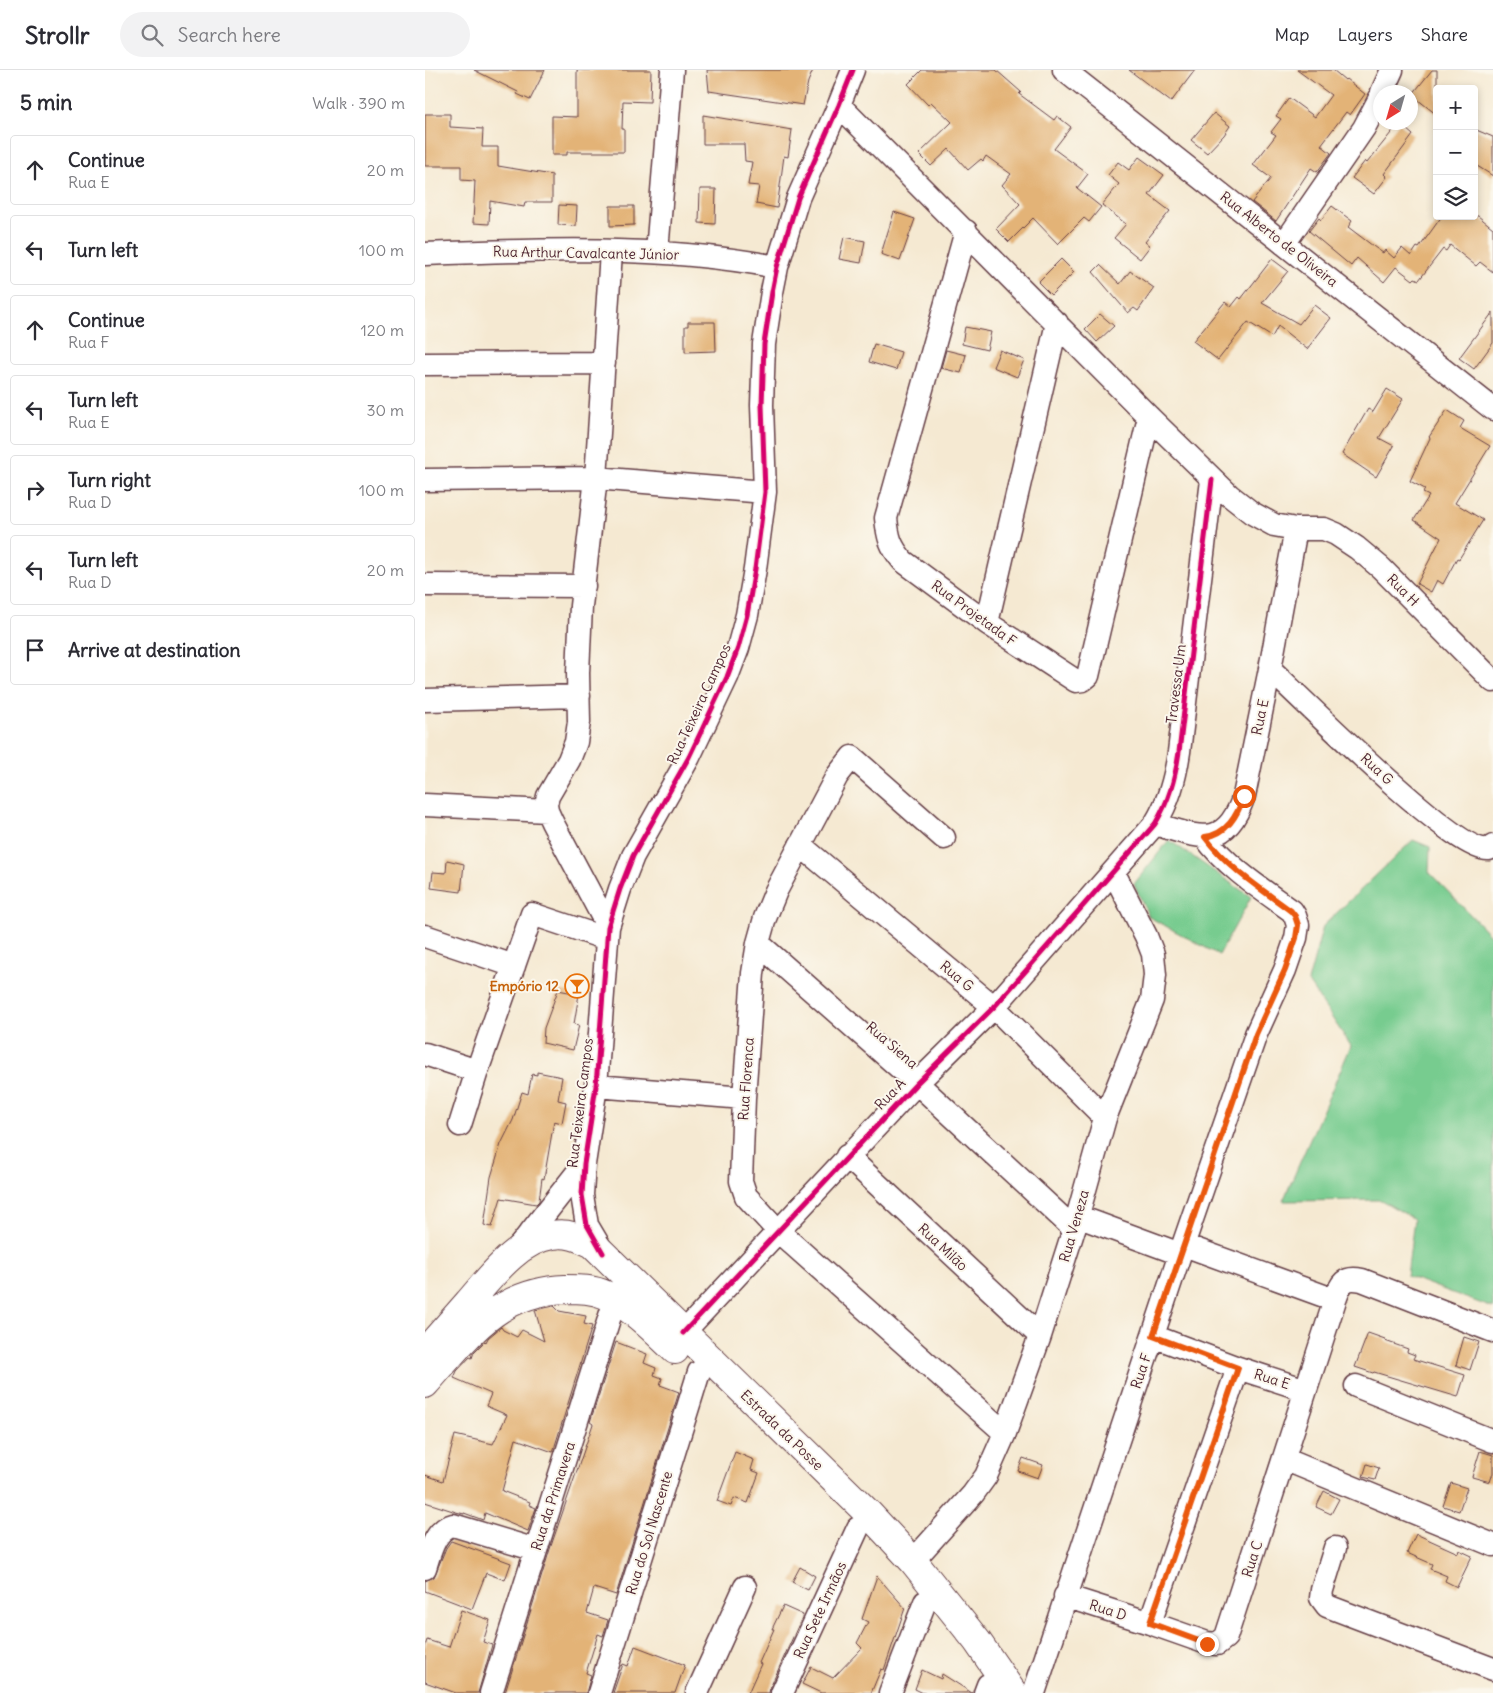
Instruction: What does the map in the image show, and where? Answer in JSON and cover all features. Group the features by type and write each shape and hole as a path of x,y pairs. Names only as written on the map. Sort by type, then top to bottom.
{"main road":[{"name":"Estrada da Posse","path":"513,1255 532,1242 554,1234 566,1234 593,1244 869,1514 913,1561 977,1640 1009,1690"},
{"path":"425,1384 483,1321 497,1310 527,1295 555,1290 586,1289 599,1274 603,1262 603,1253"},
{"path":"513,1255 514,1271 527,1295"},
{"name":"Rua Teixeira Campos","path":"425,1352 490,1277 513,1255"},
{"name":"Estrada da Posse","path":"586,1289 615,1300 649,1325 699,1372 858,1528 1009,1690"}],"street":[{"path":"657,252 671,70"},
{"name":"Rua Teixeira Campos","path":"603,1253 587,1225 582,1194 584,1164 596,1086 608,933 620,889 633,856 689,757 738,648 747,615 755,569 765,492 762,405 765,344 771,292 798,198 853,70"},
{"name":"Rua Alberto de Oliveira","path":"1064,70 1493,409"},
{"path":"1385,85 1391,70"},
{"name":"Rua H","path":"839,105 1212,480 1252,513 1275,525 1296,529 1324,529 1336,534 1357,548 1381,568 1493,681"},
{"path":"1284,244 1364,128 1373,111"},
{"name":"Rua Projetada F","path":"966,231 886,518 887,535 893,549 903,561 987,624 1069,677 1083,680 1088,676 1149,417"},
{"name":"Rua Arthur Cavalcante Júnior","path":"425,254 519,250 657,252 741,261 777,268"},
{"path":"608,933 547,811 546,804 548,796 565,768 576,742 579,722 578,673 584,586 596,478 611,252"},
{"path":"987,624 1057,323"},
{"path":"425,364 604,363"},
{"path":"425,480 596,478 765,492"},
{"name":"Travessa Um","path":"1114,873 1155,824 1169,799 1175,780 1212,480"},
{"name":"Rua E","path":"1205,837 1214,836 1232,822 1244,796 1271,669 1296,529"},
{"path":"425,585 584,586"},
{"name":"Rua G","path":"1271,669 1394,785 1439,823 1481,849 1489,849 1493,846"},
{"path":"425,700 579,696"},
{"name":"Rua Florenca","path":"944,838 853,757 837,776 776,891 765,918 758,943 753,973 741,1181 746,1196 779,1232 1005,1433"},
{"path":"425,805 547,811"},
{"path":"1155,824 1205,837"},
{"name":"Rua F","path":"1009,1690 1065,1596 1256,1034 1285,970 1296,938 1298,925 1291,911 1232,867 1216,852 1205,837"},
{"name":"Rua G","path":"800,845 994,1006 1105,1118"},
{"name":"Rua A","path":"683,1332 779,1232 847,1156 994,1006 1114,873"},
{"name":"Rua Veneza","path":"913,1561 973,1494 985,1476 1005,1433 1040,1336 1105,1118 1152,1000 1155,974 1153,954 1146,936 1114,873"},
{"path":"460,1125 532,914 608,933"},
{"path":"425,936 514,966"},
{"name":"Rua Siena","path":"758,943 1075,1222"},
{"path":"425,1054 477,1071"},
{"path":"596,1086 745,1098"},
{"name":"Rua Milão","path":"847,1156 1040,1336"},
{"name":"Rua Teixeira Campos","path":"513,1255 584,1164"},
{"path":"1075,1222 1182,1250 1335,1300"},
{"path":"1493,1331 1361,1280 1351,1278 1344,1281 1339,1288 1284,1460 1493,1546"},
{"name":"Rua da Primavera","path":"491,1693 615,1300"},
{"name":"Rua E","path":"1153,1336 1238,1368 1306,1390"},
{"path":"1150,1623 1238,1368"},
{"name":"Rua do Sol Nascente","path":"599,1693 699,1372"},
{"path":"1357,1386 1493,1441"},
{"name":"Rua C","path":"1207,1644 1217,1644 1222,1641 1229,1630 1284,1460"},
{"path":"425,1568 436,1538 446,1527 453,1525 536,1550"},
{"name":"Rua Sete Irmãos","path":"782,1693 858,1528"},
{"path":"1335,1548 1322,1590 1321,1598 1327,1606 1493,1669"},
{"path":"697,1693 745,1587"},
{"name":"Rua D","path":"1065,1596 1150,1623 1207,1644"},
{"path":"890,1693 925,1602"}],"green space":[{"path":"1169,840 1251,897 1219,955 1149,917 1134,884"},
{"path":"1413,840 1430,847 1429,872 1493,938 1493,1308 1407,1276 1414,1219 1381,1200 1283,1201 1351,1046 1308,982 1323,926"}],"building":[{"path":"474,70 545,70 530,100"},
{"path":"577,70 651,70 650,102 623,101 622,129 624,129 624,152 567,152 567,155 552,155 552,116 577,117"},
{"path":"707,70 813,70 808,82 803,105 709,91"},
{"path":"922,70 996,70 1021,92 1019,94 1054,120 1057,116 1071,127 1054,149 1088,174 1077,188 1101,207 1089,222 1084,218 1058,244 1033,218 1009,242 996,229 1020,204 1002,185 1011,174 986,156 983,161 981,159 968,170 949,149 931,166 919,154 952,122 931,102 928,105 908,84"},
{"path":"1129,70 1195,70 1171,102"},
{"path":"1297,70 1333,70 1365,94 1350,115 1346,112 1321,145 1331,153 1317,172 1311,168 1276,221 1252,202 1271,178 1253,165 1276,135 1271,132 1281,119 1276,116 1289,98 1315,117 1331,95"},
{"path":"1432,70 1437,70 1437,85 1433,85 1433,112 1418,100 1418,88"},
{"path":"1214,113 1230,126 1207,153 1191,140"},
{"path":"425,114 450,114 450,127 483,129 482,147 498,147 498,166 552,175 552,202 525,202 524,207 490,201 489,224 473,223 475,181 461,180 461,166 425,166"},
{"path":"703,115 792,130 788,157 784,156 777,208 756,204 759,186 748,185 752,162 745,161 744,144 703,144"},
{"path":"1393,130 1407,130 1413,135 1384,174 1387,177 1374,194 1352,178 1365,161 1367,163"},
{"path":"1478,131 1493,137 1493,176 1478,167"},
{"path":"1139,157 1164,175 1149,195 1170,211 1145,242 1150,246 1140,259 1114,238 1126,224 1102,205 1119,184 1108,175 1118,162 1129,170"},
{"path":"700,189 716,189 715,224 699,223"},
{"path":"559,205 577,206 576,226 558,225"},
{"path":"610,206 634,206 634,225 610,226"},
{"path":"1332,206 1352,221 1348,227 1377,249 1383,253 1385,250 1394,258 1402,248 1411,256 1439,220 1478,220 1478,216 1493,228 1493,272 1480,262 1476,266 1450,245 1446,251 1443,249 1419,280 1415,278 1413,280 1396,267 1384,282 1357,258 1351,266 1309,231 1319,218 1321,220"},
{"path":"894,212 915,219 900,261 881,254"},
{"path":"844,237 865,241 861,263 839,259"},
{"path":"1061,259 1074,272 1051,295 1038,282"},
{"path":"1272,259 1288,271 1262,303 1299,324 1314,305 1331,318 1307,349 1278,326 1272,337 1248,322 1218,360 1193,341 1225,302 1231,307 1239,297 1241,299"},
{"path":"1100,265 1120,284 1130,271 1154,288 1138,311 1134,308 1128,313 1093,272"},
{"path":"1493,312 1493,343 1474,369 1459,358"},
{"path":"1100,314 1114,326 1097,342 1085,329"},
{"path":"688,322 715,322 716,351 685,352 685,326 688,326"},
{"path":"965,327 991,332 987,350 962,344"},
{"path":"874,344 901,352 896,370 869,362"},
{"path":"946,350 966,355 961,373 941,368"},
{"path":"1000,350 1024,360 1017,377 993,367"},
{"path":"1387,389 1403,399 1379,438 1394,446 1376,477 1342,454 1368,409 1373,412"},
{"path":"1447,410 1464,421 1460,428 1490,446 1455,503 1483,520 1459,559 1457,558 1443,584 1437,580 1431,592 1417,584 1441,538 1414,520 1429,496 1423,493 1425,489 1410,481 1429,437"},
{"path":"447,860 464,864 461,892 431,888 433,872 446,873"},
{"path":"558,990 579,994 574,1024 579,1025 573,1050 543,1043 544,1028"},
{"path":"537,1072 562,1077 558,1100 566,1102 562,1123 554,1121 539,1201 536,1204 501,1198 492,1227 484,1225 491,1177 501,1144 513,1120 522,1092 528,1094 532,1074 537,1075"},
{"path":"554,1306 559,1311 586,1316 584,1324 592,1326 553,1452 516,1439 502,1491 530,1502 529,1505 536,1508 528,1531 485,1513 483,1520 425,1502 425,1475 443,1481 455,1435 493,1444 507,1415 486,1406 491,1394 454,1378 457,1371 501,1327 517,1337 522,1330 544,1341 535,1310"},
{"path":"1368,1333 1408,1349 1407,1352 1415,1355 1413,1359 1465,1375 1458,1397 1355,1367"},
{"path":"1464,1337 1479,1342 1470,1370 1456,1365"},
{"path":"616,1342 647,1354 644,1363 656,1368 654,1375 662,1378 660,1385 679,1392 616,1595 594,1588 587,1613 608,1620 603,1636 598,1634 586,1673 591,1675 586,1693 505,1693 551,1546 593,1424 590,1422"},
{"path":"1480,1451 1493,1455 1493,1473 1490,1482 1472,1477"},
{"path":"735,1452 754,1460 751,1470 759,1473 748,1503 734,1498 731,1506 717,1501"},
{"path":"1023,1458 1043,1465 1038,1478 1018,1471"},
{"path":"1367,1464 1379,1468 1375,1480 1363,1477"},
{"path":"1451,1483 1467,1488 1459,1511 1443,1506"},
{"path":"1324,1491 1339,1499 1331,1514 1316,1507"},
{"path":"1416,1534 1458,1553 1459,1550 1472,1556 1457,1587 1445,1581 1447,1576 1430,1569 1432,1564 1407,1553"},
{"path":"451,1541 511,1563 505,1580 486,1573 472,1609 425,1591 425,1581 434,1577 446,1548"},
{"path":"800,1567 815,1576 808,1590 792,1582"},
{"path":"877,1576 905,1608 884,1670 881,1669 871,1693 821,1693 802,1684 811,1667 833,1678 862,1648 857,1643 868,1622 862,1619"},
{"path":"783,1606 803,1615 769,1693 748,1693 774,1629 772,1629"},
{"path":"461,1610 490,1620 483,1642 492,1645 478,1693 456,1693 425,1682 425,1647 427,1640 449,1647"},
{"path":"635,1646 685,1665 675,1693 613,1693 623,1664 628,1666"},
{"path":"922,1670 941,1679 942,1674 972,1693 923,1693 915,1689"}],"cycle path":[{"path":"603,1253 587,1225 582,1195 584,1164 596,1086 608,927 633,856 689,757 727,677 738,648 747,615 755,569 765,492 762,405 764,344 772,292 777,267 798,198 853,70"},
{"path":"683,1333 917,1083 994,1007 1155,824 1168,798 1179,752 1212,480"}],"place":[{"name":"Empório 12","path":"577,986"}],"route":[{"path":"1207,1644 1150,1623 1238,1368 1153,1336 1256,1034 1285,970 1296,938 1298,925 1291,911 1232,867 1216,852 1205,837 1214,836 1232,822 1244,796"}]}
